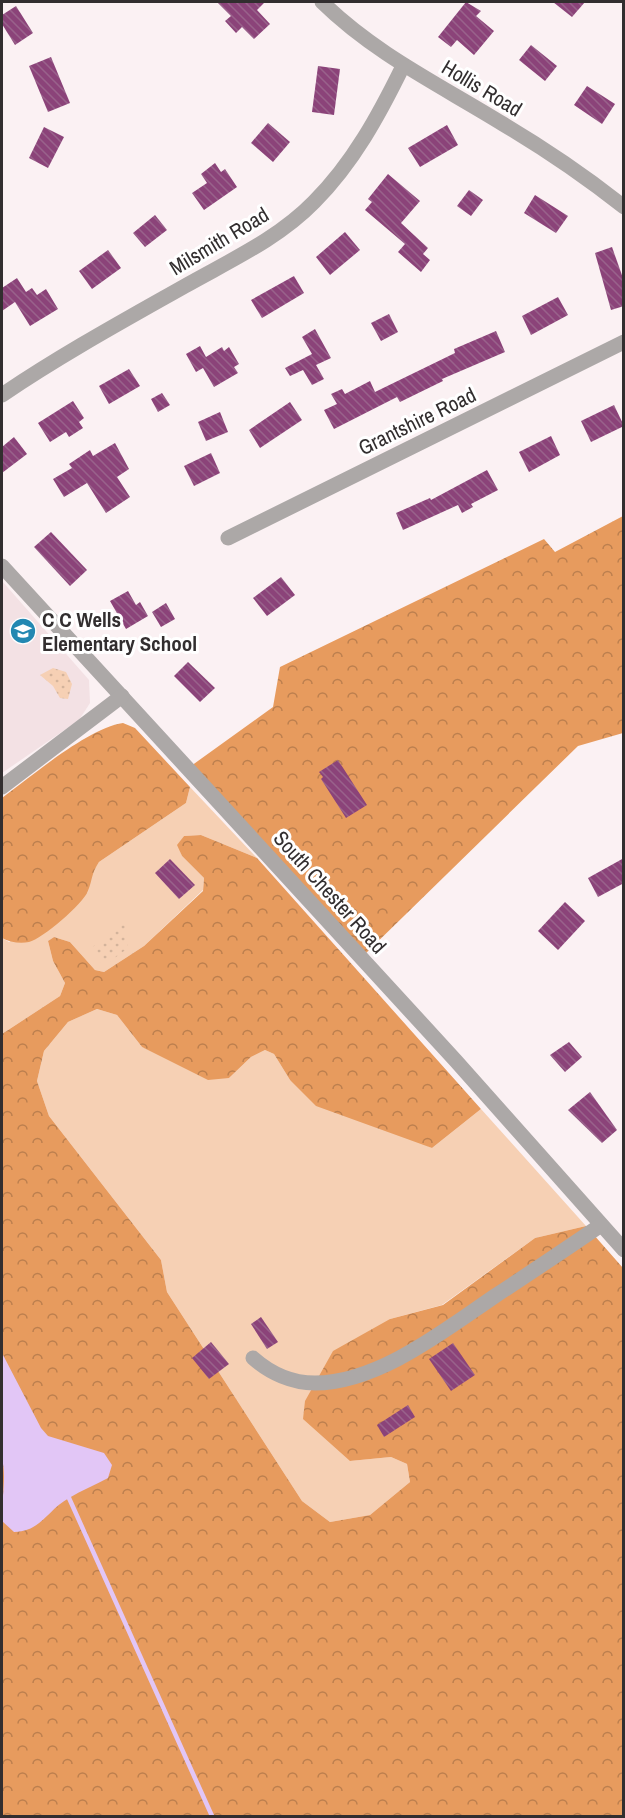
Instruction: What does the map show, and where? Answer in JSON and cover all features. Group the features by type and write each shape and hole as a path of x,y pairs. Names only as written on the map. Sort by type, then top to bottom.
{"street":[{"name":"Hollis Road","path":"322,2 366,41 403,66 524,137 587,178 624,207"},
{"name":"Milsmith Road","path":"2,395 110,327 255,246 296,219 322,194 360,146 403,66"},
{"name":"Grantshire Road","path":"228,538 624,342"},
{"name":"South Chester Road","path":"2,566 624,1250"},
{"path":"2,787 122,696"},
{"path":"253,1358 273,1372 294,1380 315,1383 357,1375 382,1365 443,1331 601,1225"}],"shaded area":[{"name":"C C Wells Elementary School","path":"2,581 89,680 90,703 79,720 2,773"},
{"path":"53,668 66,672 72,684 68,699 60,698 53,686 40,675"},
{"path":"190,787 257,858 201,835 184,836 178,845 182,856 204,878 203,890 144,946 104,972 95,970 70,942 54,937 48,941 53,961 65,983 60,996 2,1034 2,938 9,942 88,892 90,875 99,862 186,803"},
{"path":"125,921 128,948 104,966 90,949"},
{"path":"97,1009 117,1015 142,1047 229,1078 251,1057 265,1050 274,1054 290,1080 432,1148 481,1109 586,1226 535,1238 442,1305 390,1319 350,1461 391,1457 407,1464 410,1482 370,1515 330,1522 302,1501 167,1292 161,1260 49,1116 37,1081 44,1051 68,1022"},
{"path":"2,1353 41,1428 48,1436 104,1453 112,1465 108,1478 61,1503 38,1524 23,1531 14,1532 2,1521 4,1473"}],"green space":[{"path":"623,516 623,733 578,746 363,956 191,766 273,707 280,667 544,539 555,552"},
{"path":"123,723 135,728 190,787 186,803 99,862 85,897 52,928 29,942 8,941 2,938 2,798 77,743 109,727"},
{"path":"201,835 257,858 481,1109 432,1148 316,1106 290,1080 274,1054 265,1050 251,1057 229,1078 208,1080 142,1047 117,1015 97,1009 68,1022 44,1051 37,1081 49,1116 161,1260 167,1292 302,1501 330,1522 370,1515 410,1482 407,1464 391,1457 350,1461 303,1419 305,1401 333,1351 390,1319 443,1305 535,1238 586,1226 623,1268 623,1816 2,1816 2,1034 60,996 65,983 53,961 48,941 54,937 70,942 95,970 104,972 144,946 203,891 204,878 182,856 177,845 184,836"}],"building":[{"path":"217,2 265,2 257,10 270,24 254,39 242,27 236,33 225,21 231,16"},
{"path":"466,2 481,11 476,16 494,31 474,55 457,40 451,47 438,37"},
{"path":"553,2 585,2 572,17"},
{"path":"16,6 33,33 15,45 2,24 2,15"},
{"path":"531,45 557,66 545,81 519,60"},
{"path":"51,57 70,103 48,112 29,66"},
{"path":"318,66 340,69 334,115 312,112"},
{"path":"587,86 615,104 602,124 574,105"},
{"path":"268,123 290,142 273,162 251,143"},
{"path":"447,125 458,145 420,167 408,148"},
{"path":"44,127 64,137 48,168 29,158"},
{"path":"215,163 221,172 225,169 237,187 204,210 192,193 207,183 201,174"},
{"path":"388,174 420,201 401,223 428,248 423,254 430,260 421,272 398,252 405,244 365,210 372,202 368,199"},
{"path":"469,190 483,200 471,216 457,206"},
{"path":"535,195 568,216 556,233 524,213"},
{"path":"155,215 167,230 145,247 133,233"},
{"path":"345,232 360,250 330,275 316,257"},
{"path":"612,247 624,281 624,306 611,310 595,253"},
{"path":"108,250 121,268 92,289 79,271"},
{"path":"294,276 304,293 262,318 251,300"},
{"path":"17,278 26,292 32,288 37,295 46,289 58,309 30,326 15,302 2,311 2,288"},
{"path":"558,297 568,315 531,335 522,316"},
{"path":"389,314 398,332 381,341 371,323"},
{"path":"315,329 331,358 316,365 324,379 312,385 303,370 290,376 285,368 312,354 302,337"},
{"path":"496,331 505,352 442,379 443,381 400,402 397,397 334,429 324,410 337,404 331,394 342,389 345,394 370,381 375,392 455,353 454,349"},
{"path":"200,346 206,357 222,347 224,351 229,347 239,364 234,367 238,373 214,387 203,368 196,372 186,354"},
{"path":"129,369 140,386 109,404 99,386"},
{"path":"162,393 170,405 158,412 151,399"},
{"path":"73,401 84,418 79,422 83,428 69,437 66,432 50,442 38,423"},
{"path":"290,402 302,420 260,448 249,430"},
{"path":"614,405 624,426 591,442 581,421"},
{"path":"220,412 228,432 206,441 198,422"},
{"path":"551,436 560,455 529,472 519,452"},
{"path":"14,437 27,454 2,473 2,447"},
{"path":"115,443 129,469 117,477 130,497 106,513 87,483 64,497 53,479 72,468 69,464 90,450 93,456"},
{"path":"211,453 220,473 194,486 184,466"},
{"path":"487,470 498,490 471,504 473,507 462,513 458,505 403,530 396,513 430,498 431,500"},
{"path":"51,532 87,570 70,586 34,547"},
{"path":"281,577 295,595 267,616 253,598"},
{"path":"128,591 136,605 140,602 148,616 126,629 110,601"},
{"path":"166,603 175,619 161,627 152,612"},
{"path":"188,662 215,688 200,702 174,676"},
{"path":"338,760 367,805 346,818 321,779 323,777 319,772"},
{"path":"624,858 624,883 598,897 588,878"},
{"path":"170,859 195,885 179,899 155,873"},
{"path":"565,902 585,921 558,950 538,931"},
{"path":"569,1042 582,1057 565,1072 550,1055"},
{"path":"590,1092 617,1130 602,1143 568,1110"},
{"path":"261,1317 278,1342 267,1349 251,1324"},
{"path":"211,1342 229,1364 209,1379 192,1358"},
{"path":"453,1343 475,1375 451,1391 429,1359"},
{"path":"408,1405 415,1417 384,1437 377,1425"}],"waterway":[{"path":"69,1498 212,1816"}],"place":[{"name":"C C Wells Elementary School","path":"23,631"}]}
